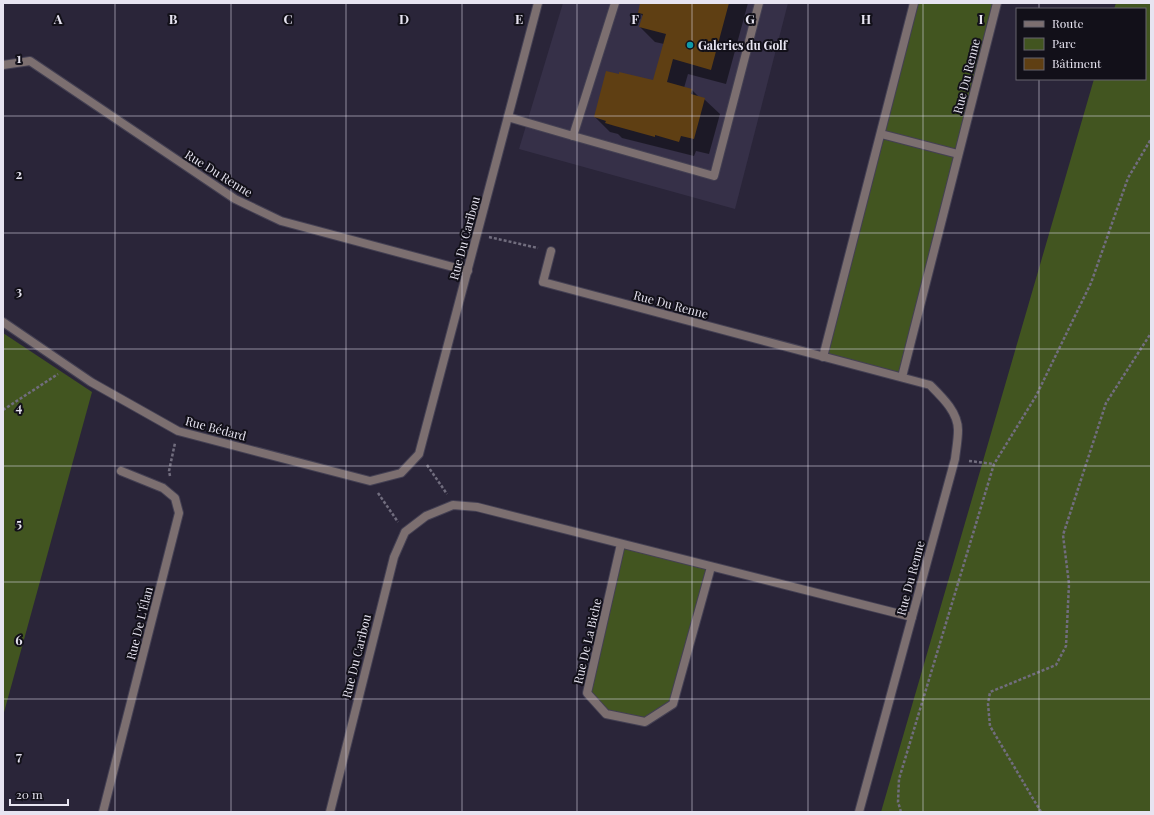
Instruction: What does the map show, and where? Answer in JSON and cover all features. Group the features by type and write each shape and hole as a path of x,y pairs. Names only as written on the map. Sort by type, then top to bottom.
{"street":[{"name":"Rue Du Caribou","path":"401,473 419,454 538,3"},
{"path":"573,136 615,3"},
{"path":"508,117 714,176 759,3"},
{"path":"823,357 914,3"},
{"name":"Rue Du Renne","path":"902,377 997,3"},
{"name":"Rue Du Renne","path":"3,65 30,61 235,200 281,221 468,270"},
{"path":"881,134 958,154"},
{"name":"Rue Du Renne","path":"551,251 543,282 930,385 944,398 954,413 958,429 955,459 859,812"},
{"name":"Rue Bédard","path":"3,322 92,382 178,431 370,481 401,473"},
{"path":"121,471 163,488 175,498"},
{"name":"Rue De L'Élan","path":"103,812 179,513 175,498"},
{"name":"Rue Du Caribou","path":"330,812 394,556 405,532 426,516 454,505"},
{"path":"454,505 477,507 912,617"},
{"name":"Rue De La Biche","path":"620,544 587,694 606,714 645,722 673,704 711,566"}],"path":[{"path":"901,812 898,802 899,778 994,464 1040,388 1090,283 1128,178 1151,139"},
{"path":"477,234 551,251"},
{"path":"1041,812 990,726 988,704 990,692 1056,665 1066,646 1069,584 1063,535 1106,403 1151,333"},
{"path":"3,410 69,367"},
{"path":"175,498 169,470 178,431"},
{"path":"419,454 454,505"},
{"path":"955,459 994,464"},
{"path":"370,481 405,532"}],"shaded area":[{"path":"563,3 788,3 735,209 519,149"}],"green space":[{"path":"914,3 997,3 902,377 823,357"},
{"path":"1116,3 1151,3 1151,812 881,812 1094,80 1146,80 1146,8 1114,8"},
{"path":"3,333 92,392 3,716"},
{"path":"621,544 711,567 673,704 645,722 606,714 587,693"}],"building":[{"path":"640,3 729,3 711,70 673,59 667,82 692,89 691,94 705,98 694,139 681,136 679,142 655,135 655,137 605,123 606,121 594,117 606,71 619,74 619,72 653,80 666,34 639,27 643,14 638,13"}],"place":[{"name":"Galeries du Golf","path":"690,45"}]}
